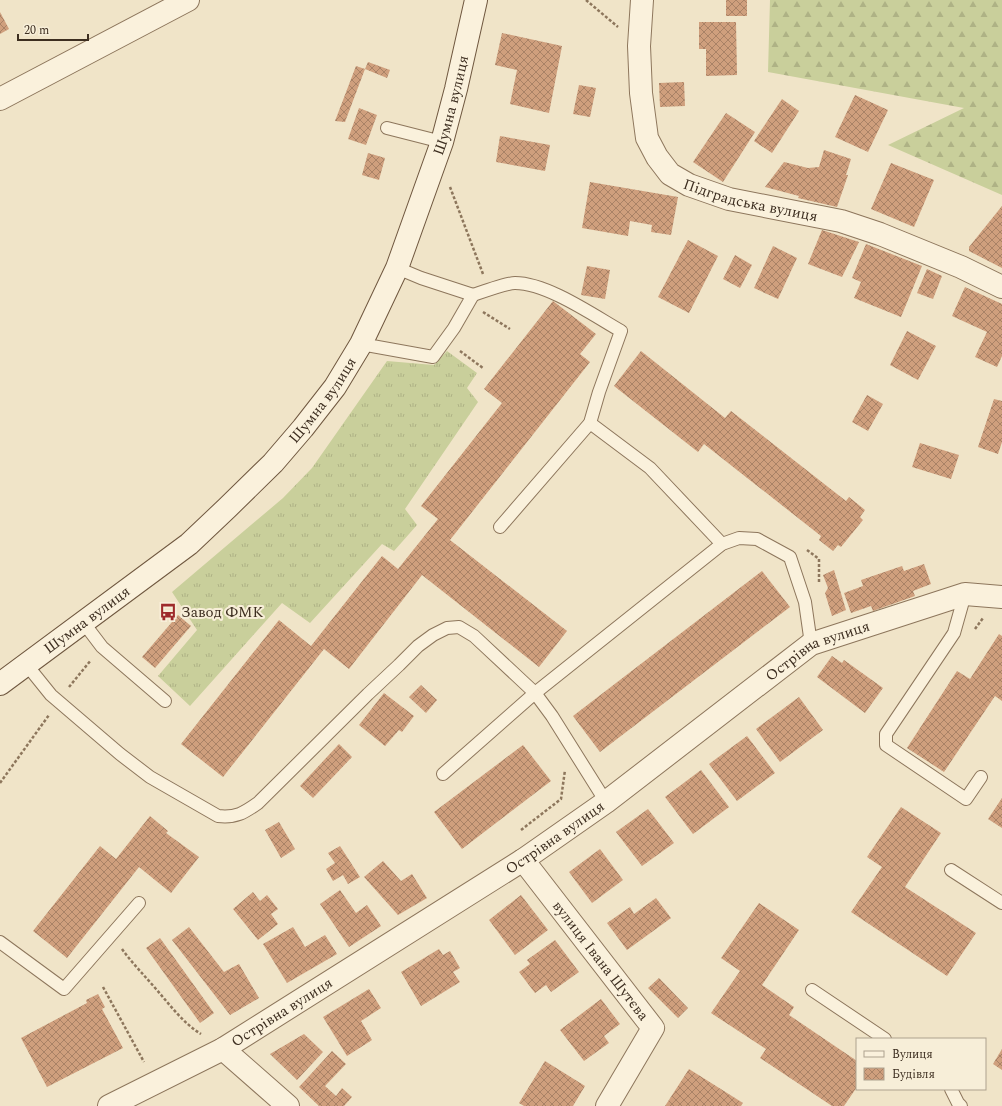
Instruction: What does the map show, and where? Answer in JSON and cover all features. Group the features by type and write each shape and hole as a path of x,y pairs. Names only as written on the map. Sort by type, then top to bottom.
{"street":[{"path":"0,99 188,0"},
{"name":"Шумна вулиця","path":"0,684 189,544 273,463 335,387 361,344 397,268 442,142 456,89 476,0"},
{"name":"Підградська вулиця","path":"642,0 639,46 641,93 647,138 657,157 670,174 689,185 729,199 841,221 880,234 961,267 1002,287"},
{"name":"Острівна вулиця","path":"109,1106 224,1048 523,860 606,802 811,644 965,594 1002,596"},
{"name":"вулиця Івана Шутєва","path":"523,860 653,1028 606,1106"},
{"path":"224,1048 288,1106"}],"lane":[{"path":"387,128 442,142"},
{"path":"397,268 471,299"},
{"path":"361,344 433,357 454,328 471,299 489,290 514,282 533,285 553,292 621,331 599,392 590,424 500,527"},
{"path":"590,424 650,468 722,544"},
{"path":"443,774 535,693 722,544 740,538 756,539 790,557 805,602 811,644"},
{"path":"965,594 954,633 886,734 886,745 966,799 980,777"},
{"path":"83,622 102,647 165,701"},
{"path":"26,664 51,695 120,754 150,777 218,816 228,817 243,814 258,803 418,646 446,628 459,627 474,636 535,693 552,716 606,802"},
{"path":"951,870 1002,903"},
{"path":"0,942 64,989 139,903"},
{"path":"812,990 884,1038"},
{"path":"951,1090 958,1105"}],"path":[{"path":"586,0 639,46"},
{"path":"449,185 489,290"},
{"path":"471,299 510,329"},
{"path":"445,340 484,368"},
{"path":"806,550 819,559 818,569"},
{"path":"0,783 75,679 102,647"},
{"path":"521,830 561,799"},
{"path":"136,967 193,1029"},
{"path":"103,987 155,1083"}],"green space":[{"path":"770,0 1002,0 1002,195 888,145 964,108 768,72"},
{"path":"447,351 477,373 467,388 478,402 405,509 417,525 394,551 382,544 310,623 282,603 190,706 158,676 197,630 172,592 283,498 312,468 387,361 434,365"}],"building":[{"path":"726,0 747,0 747,16 726,16"},
{"path":"0,12 9,29 0,34"},
{"path":"699,22 736,22 737,75 706,76 706,49 699,49"},
{"path":"502,33 562,46 549,113 510,104 517,70 495,65"},
{"path":"368,62 390,70 387,78 365,69"},
{"path":"356,66 365,69 345,122 335,121"},
{"path":"684,82 685,106 660,107 659,83"},
{"path":"579,85 596,88 590,117 573,114"},
{"path":"855,95 888,110 868,152 835,137"},
{"path":"782,99 799,111 772,153 754,141"},
{"path":"359,108 377,115 366,145 348,139"},
{"path":"726,113 755,132 723,182 693,162"},
{"path":"500,136 550,145 545,171 496,162"},
{"path":"824,150 851,159 846,175 848,175 837,207 798,198 799,196 765,187 784,162 808,168 819,167"},
{"path":"368,153 385,158 379,180 362,175"},
{"path":"891,163 934,180 914,227 871,209"},
{"path":"590,182 678,197 671,235 651,232 652,225 630,221 628,236 582,228"},
{"path":"1002,206 1002,268 969,251 969,247"},
{"path":"822,230 859,242 842,277 808,264"},
{"path":"688,240 718,256 689,313 658,297"},
{"path":"866,244 922,266 901,317 854,298 861,282 852,278"},
{"path":"773,246 797,258 778,299 754,288"},
{"path":"735,255 752,265 740,288 723,279"},
{"path":"587,266 610,270 605,299 581,295"},
{"path":"927,269 942,276 933,299 917,293"},
{"path":"965,287 1002,304 1002,356 997,367 975,357 987,332 952,316"},
{"path":"553,301 596,334 580,354 590,362 450,540 567,631 539,667 422,575 349,669 324,649 223,777 181,744 279,620 311,646 382,556 398,569 438,519 421,506 502,403 484,389"},
{"path":"907,331 936,346 918,380 890,365"},
{"path":"641,351 725,418 731,411 846,501 849,497 865,510 860,517 863,520 841,547 838,545 833,551 819,540 821,536 704,444 698,452 614,386"},
{"path":"867,395 883,404 868,431 852,422"},
{"path":"994,399 1002,401 1002,442 998,454 978,447"},
{"path":"920,443 959,455 951,479 912,467"},
{"path":"924,564 931,584 913,591 915,596 873,611 871,606 851,613 844,593 863,586 861,580 902,566 904,571"},
{"path":"834,570 846,610 832,616 825,593 828,588 823,575"},
{"path":"762,571 790,607 600,752 573,716"},
{"path":"178,615 191,626 155,668 142,657"},
{"path":"999,634 1002,636 1002,701 995,696 944,772 907,748 957,671 970,679"},
{"path":"832,656 842,663 844,660 883,688 865,713 817,677"},
{"path":"421,685 437,700 426,713 409,697"},
{"path":"384,693 414,716 402,732 399,730 385,746 359,725"},
{"path":"799,697 823,730 780,762 756,729"},
{"path":"747,736 775,773 737,801 709,764"},
{"path":"339,744 352,757 313,798 300,786"},
{"path":"523,745 551,781 462,849 434,812"},
{"path":"701,770 729,807 693,834 665,797"},
{"path":"1002,798 1002,828 988,819"},
{"path":"901,807 941,833 905,887 976,933 947,976 851,912 882,867 867,857"},
{"path":"648,809 674,843 642,866 616,832"},
{"path":"150,816 168,831 166,833 199,857 171,893 139,867 67,958 33,931 100,846 116,859"},
{"path":"279,822 295,849 281,858 265,830"},
{"path":"340,846 360,877 348,884 343,875 333,881 326,869 335,863 328,853"},
{"path":"600,849 623,880 592,903 569,872"},
{"path":"383,861 401,881 412,874 427,898 398,915 364,877"},
{"path":"340,890 356,913 367,905 381,926 349,947 320,904"},
{"path":"253,892 260,901 267,895 278,909 271,914 278,924 258,940 233,909"},
{"path":"521,895 548,930 515,955 489,920"},
{"path":"656,898 671,918 627,950 607,923 630,907 634,914"},
{"path":"759,903 799,930 762,985 794,1007 789,1015 856,1060 856,1088 844,1106 832,1106 760,1058 766,1049 711,1013 740,971 721,958"},
{"path":"189,927 224,972 239,964 259,998 230,1015 172,940"},
{"path":"293,927 305,947 325,935 337,954 287,983 263,944"},
{"path":"160,938 214,1013 200,1023 146,948"},
{"path":"555,940 579,972 551,992 546,985 535,993 519,972 530,964 527,960"},
{"path":"439,949 443,955 450,951 460,968 453,972 460,982 421,1006 401,972"},
{"path":"659,978 688,1008 678,1018 648,988"},
{"path":"369,989 381,1008 361,1021 372,1040 347,1056 323,1017"},
{"path":"98,994 105,1007 102,1009 123,1048 47,1087 21,1038 87,1003 86,1000"},
{"path":"601,999 620,1024 604,1036 609,1043 584,1061 560,1030"},
{"path":"304,1034 323,1052 297,1080 270,1054"},
{"path":"1002,1049 1002,1070 993,1064"},
{"path":"332,1051 346,1064 325,1086 336,1096 342,1088 352,1097 344,1106 319,1106 299,1087"},
{"path":"545,1061 585,1086 573,1106 524,1106 519,1103"},
{"path":"689,1069 743,1103 741,1106 665,1106"}],"place":[{"name":"Завод ФМК","path":"168,612"}]}
